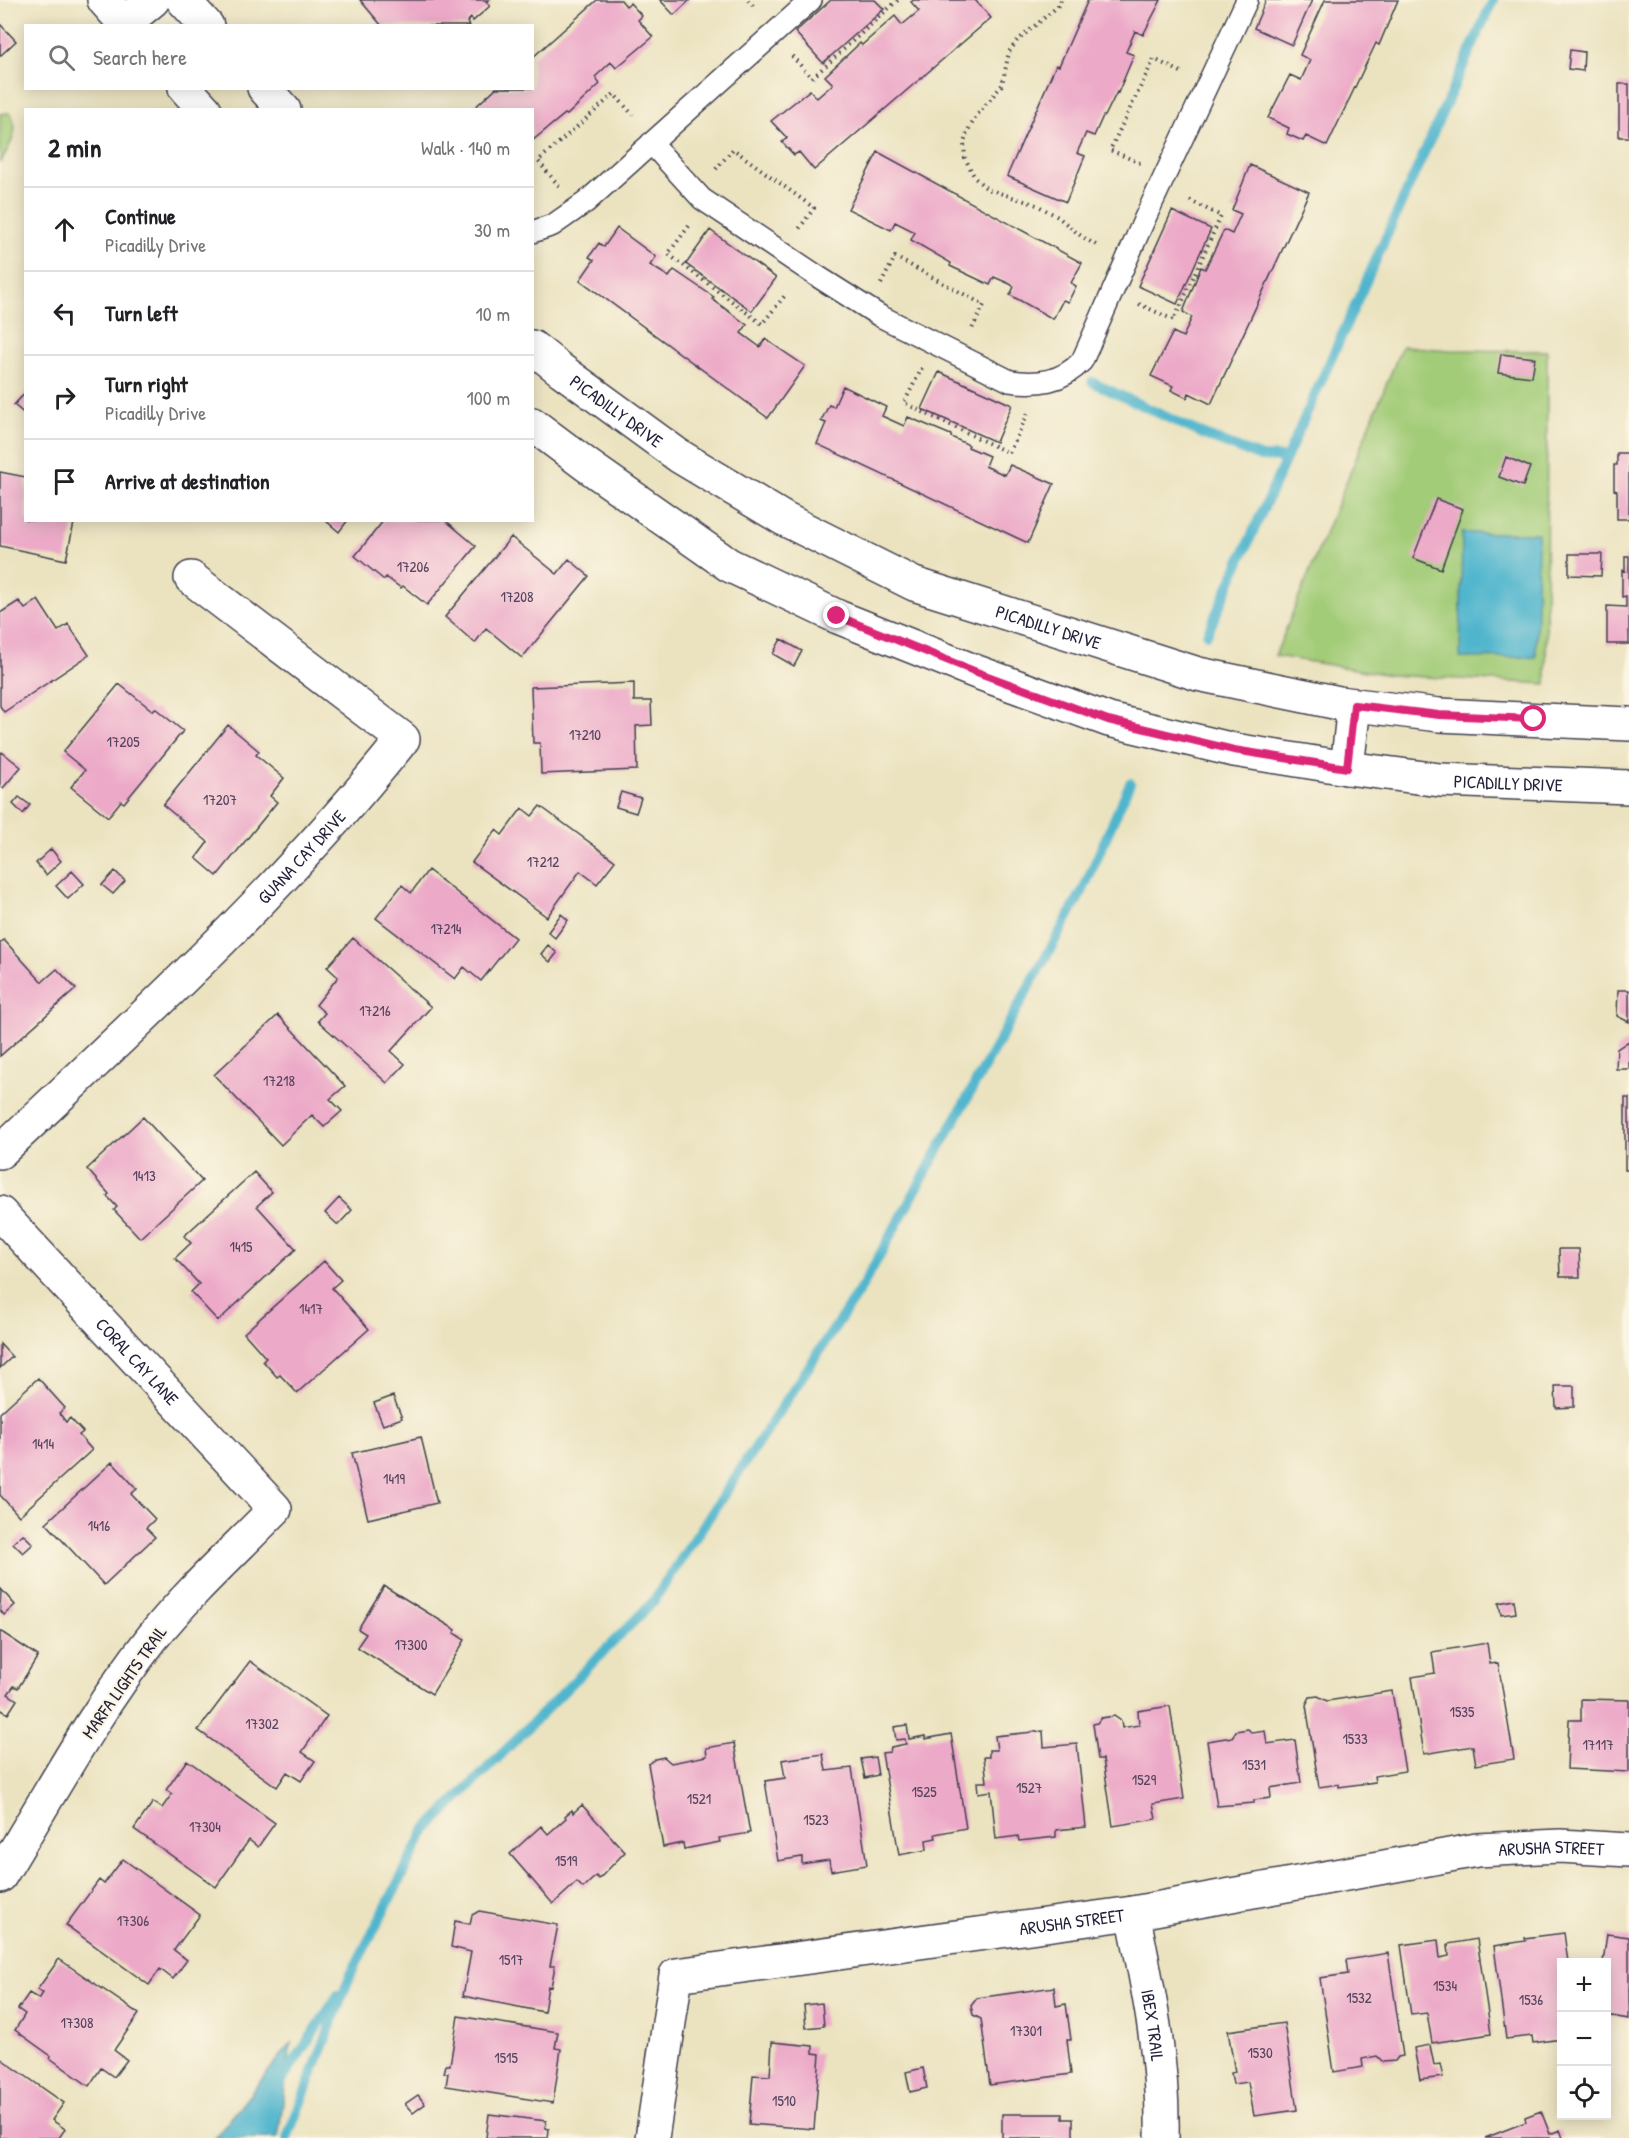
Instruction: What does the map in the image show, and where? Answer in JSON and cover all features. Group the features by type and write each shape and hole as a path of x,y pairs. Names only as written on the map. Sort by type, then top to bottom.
{"street":[{"path":"119,16 153,0"},
{"path":"183,0 205,24"},
{"path":"187,90 203,108"},
{"path":"266,90 282,108"},
{"name":"PICADILLY DRIVE","path":"534,349 679,456 784,519 914,584 1198,674 1354,705 1439,715 1629,724"},
{"name":"PICADILLY DRIVE","path":"534,426 729,566 837,616 974,671 1108,720 1234,750 1440,780 1629,787"},
{"name":"GUANA CAY DRIVE","path":"0,1152 239,924 361,792 403,739 191,578"},
{"path":"1347,768 1354,705"},
{"name":"CORAL CAY LANE","path":"0,1213 275,1509"},
{"name":"MARFA LIGHTS TRAIL","path":"0,1876 102,1708 152,1638 275,1509"},
{"name":"ARUSHA STREET","path":"652,2138 676,1975 1133,1913 1478,1850 1560,1846 1629,1850"},
{"name":"IBEX TRAIL","path":"1133,1913 1157,2037 1163,2105 1162,2138"}],"lane":[{"path":"534,231 553,225 586,202 811,0"},
{"path":"651,143 702,199 880,316 1010,381 1045,382 1072,372 1082,362 1145,218 1247,0"}],"path":[{"path":"748,0 756,9"},
{"path":"786,50 812,78 898,0"},
{"path":"1061,0 1057,7 1017,41 1010,52 1002,85 968,130 964,143 965,158 975,178 987,189 1037,205 1058,217 1099,249 1104,238"},
{"path":"1138,170 1141,164 1110,150 1154,59 1181,72"},
{"path":"551,190 560,185 538,161 614,94 633,115"},
{"path":"712,174 734,149 814,208 796,234"},
{"path":"1134,302 1174,320 1221,216 1181,196"},
{"path":"692,223 668,254 762,324 788,293"},
{"path":"879,286 895,257 984,305 971,331"},
{"path":"922,367 904,404 1009,453 1029,411"}],"green space":[{"path":"9,113 15,125 13,138 0,163 0,114"},
{"path":"1402,346 1449,350 1547,351 1546,684 1390,675 1275,656"}],"water":[{"path":"1462,533 1538,533 1536,657 1460,658"},
{"path":"291,2043 278,2138 215,2138"}],"building":[{"path":"360,0 489,0 486,2 490,6 473,21 471,18 468,24 380,24"},
{"path":"597,0 621,0 626,6 630,3 642,16 638,20 653,37 616,68 611,62 595,77 600,84 567,115 565,114 534,139 534,108 474,108 494,90 534,90 534,56"},
{"path":"660,0 690,0 674,15"},
{"path":"831,0 875,0 884,9 823,63 795,32"},
{"path":"914,0 975,0 991,18 814,170 799,152 794,155 782,142 787,138 771,121 810,90 817,98 833,84 825,76 860,43 862,45 895,16 902,25 919,11 911,2"},
{"path":"1088,0 1161,0 1143,35 1135,31 1126,52 1134,55 1118,93 1103,116 1094,136 1086,133 1077,153 1085,156 1066,202 1007,176 1056,65 1059,66"},
{"path":"1266,0 1312,0 1292,45 1254,28"},
{"path":"1325,0 1398,0 1379,45 1376,43 1327,146 1306,136 1303,141 1287,134 1289,128 1268,118 1290,75 1301,80 1310,60 1300,55"},
{"path":"0,24 16,41 0,56"},
{"path":"1570,50 1584,52 1583,71 1568,69"},
{"path":"1619,84 1629,84 1629,137 1619,137"},
{"path":"878,152 1082,263 1071,283 1076,286 1068,302 1063,300 1053,319 1010,295 1014,287 1010,284 994,277 990,285 950,266 951,263 911,240 915,232 895,222 891,230 848,209"},
{"path":"1250,165 1309,192 1211,404 1189,393 1187,398 1171,390 1173,386 1151,376 1173,332 1183,337 1192,317 1183,312 1201,267 1205,269 1224,230 1232,234 1241,214 1232,210"},
{"path":"1172,211 1211,229 1177,304 1138,286"},
{"path":"617,228 656,257 650,265 669,277 674,270 714,297 712,299 747,325 741,333 760,347 765,339 805,366 768,418 580,280 594,260 589,257 599,243 604,247"},
{"path":"710,230 776,278 752,311 686,264"},
{"path":"1501,354 1535,358 1532,377 1498,373"},
{"path":"939,372 1012,405 996,442 922,409"},
{"path":"843,386 886,407 882,416 904,426 908,417 951,435 969,445 968,447 989,456 985,466 1005,475 1010,465 1054,484 1028,543 817,444 826,423 821,421 829,405 834,407"},
{"path":"24,394 24,413 14,405"},
{"path":"1617,453 1629,453 1629,519 1617,519 1614,465 1617,465"},
{"path":"1506,457 1530,467 1523,486 1499,477"},
{"path":"0,472 24,477 24,522 74,523 66,560 0,546"},
{"path":"1436,499 1463,509 1441,569 1413,558"},
{"path":"327,522 346,522 339,532"},
{"path":"382,522 447,522 476,546 427,605 403,586 401,588 386,577 384,580 355,556"},
{"path":"511,537 557,574 569,559 589,576 522,658 486,628 475,643 445,617"},
{"path":"1569,554 1602,554 1601,576 1569,575"},
{"path":"1625,556 1629,556 1629,644 1607,644 1607,606 1626,607 1626,596 1622,597 1622,570 1625,571"},
{"path":"38,600 58,631 68,624 89,655 4,712 0,706 0,613 19,601 25,609"},
{"path":"781,639 802,651 794,666 773,654"},
{"path":"634,683 634,701 651,701 652,725 636,726 637,770 541,774 540,743 533,743 531,687"},
{"path":"119,684 153,711 155,708 183,731 124,803 121,801 108,817 71,787 85,770 63,752"},
{"path":"228,725 259,751 256,755 284,778 270,796 277,802 217,876 196,858 208,842 163,805"},
{"path":"2,752 21,767 3,788 0,786 0,755"},
{"path":"621,792 641,798 636,813 616,807"},
{"path":"19,797 30,805 23,814 13,804"},
{"path":"540,806 615,861 597,884 580,871 547,917 472,862 496,830 502,835 522,808 532,816"},
{"path":"51,849 61,861 46,875 36,863"},
{"path":"428,870 515,938 481,981 464,967 455,979 376,918 402,885 411,893"},
{"path":"72,871 84,884 68,899 56,886"},
{"path":"115,871 125,881 113,894 102,885"},
{"path":"561,914 568,920 555,938 548,932"},
{"path":"353,938 431,1007 391,1051 405,1064 387,1083 318,1021 325,1013 316,1005 338,977 327,967"},
{"path":"4,940 42,982 57,969 76,989 0,1056 0,943"},
{"path":"548,945 557,953 550,962 541,954"},
{"path":"1618,990 1629,990 1629,1022 1617,1016"},
{"path":"278,1015 345,1086 330,1099 342,1111 324,1127 312,1115 281,1145 214,1075"},
{"path":"1629,1041 1629,1069 1616,1069 1617,1049"},
{"path":"1625,1098 1629,1098 1629,1170 1625,1170"},
{"path":"143,1117 202,1181 140,1238 114,1210 117,1207 107,1196 109,1194 87,1169"},
{"path":"254,1172 272,1192 257,1206 296,1249 218,1321 191,1292 199,1284 175,1258 191,1243 184,1236"},
{"path":"339,1198 352,1210 338,1225 325,1213"},
{"path":"1559,1249 1579,1249 1580,1277 1560,1277"},
{"path":"324,1261 341,1280 332,1288 369,1329 297,1393 280,1375 277,1377 263,1361 266,1358 244,1333"},
{"path":"0,1344 12,1357 0,1368"},
{"path":"38,1378 65,1408 59,1413 66,1422 70,1418 83,1432 79,1435 92,1450 19,1516 0,1495 0,1413"},
{"path":"1555,1386 1574,1386 1574,1407 1556,1408"},
{"path":"393,1396 402,1418 383,1425 374,1403"},
{"path":"421,1437 437,1503 368,1519 352,1453"},
{"path":"112,1462 137,1489 131,1494 155,1519 146,1528 155,1537 104,1585 46,1523"},
{"path":"23,1534 33,1544 23,1553 13,1543"},
{"path":"384,1586 456,1630 454,1633 465,1640 432,1694 357,1647 366,1634 358,1629"},
{"path":"1,1589 15,1605 4,1615 0,1610"},
{"path":"1514,1600 1516,1613 1501,1615 1499,1603"},
{"path":"0,1631 38,1656 18,1688 14,1686 8,1694 17,1700 8,1714 0,1709"},
{"path":"1487,1643 1490,1664 1498,1663 1514,1759 1476,1765 1473,1746 1424,1754 1412,1677 1435,1673 1432,1652"},
{"path":"250,1661 327,1716 302,1752 315,1761 301,1781 287,1772 277,1787 198,1730"},
{"path":"1392,1691 1405,1771 1374,1776 1375,1782 1319,1787 1306,1705 1310,1697 1318,1696 1327,1701"},
{"path":"1581,1699 1629,1700 1629,1772 1567,1769 1569,1720 1581,1720"},
{"path":"1170,1706 1184,1799 1153,1804 1156,1819 1113,1826 1103,1759 1098,1759 1093,1724 1101,1718 1114,1716 1121,1721 1122,1728 1139,1725 1138,1711"},
{"path":"907,1725 909,1739 925,1736 925,1739 951,1734 966,1828 935,1834 936,1838 926,1840 927,1850 899,1855 882,1753 890,1752 891,1747 906,1744 905,1739 896,1740 894,1727"},
{"path":"1248,1729 1252,1733 1265,1731 1267,1744 1295,1740 1301,1783 1270,1788 1271,1798 1254,1800 1254,1803 1217,1806 1207,1741 1232,1737 1236,1731"},
{"path":"1043,1731 1044,1747 1077,1744 1086,1827 1056,1830 1056,1837 1019,1841 1018,1836 996,1839 991,1791 978,1793 977,1782 987,1782 984,1757 989,1757 989,1750 997,1750 995,1736"},
{"path":"734,1743 750,1833 719,1838 720,1842 684,1849 683,1843 663,1847 648,1764 664,1757 671,1763 707,1756 706,1748"},
{"path":"823,1754 826,1771 852,1768 867,1865 831,1871 829,1860 802,1864 802,1857 778,1861 765,1781 785,1778 782,1760"},
{"path":"875,1757 878,1775 865,1778 861,1759"},
{"path":"187,1760 275,1823 258,1847 249,1840 216,1887 134,1829 153,1802 162,1808 172,1794 166,1790"},
{"path":"582,1805 625,1852 599,1879 596,1876 583,1888 577,1882 553,1904 510,1854 541,1826 548,1834 572,1810 573,1813"},
{"path":"123,1859 200,1915 174,1950 187,1960 173,1979 160,1969 149,1985 66,1925 99,1880 104,1884"},
{"path":"479,1911 558,1925 550,1966 555,1966 551,1987 548,1986 544,2012 463,1996 471,1952 451,1947 455,1921 470,1924 472,1915"},
{"path":"1564,1933 1567,1958 1557,1958 1557,2040 1533,2043 1532,2036 1506,2039 1494,1946 1526,1941 1525,1938"},
{"path":"1607,1934 1629,1937 1629,2019 1611,2016 1611,1958 1604,1958"},
{"path":"1477,1939 1491,2034 1432,2043 1427,2013 1411,2015 1401,1945 1438,1940 1440,1958 1449,1956 1448,1944"},
{"path":"1388,1953 1403,2056 1398,2057 1395,2061 1383,2062 1377,2056 1362,2059 1363,2067 1334,2072 1320,1978 1348,1974 1346,1960"},
{"path":"59,1959 139,2014 114,2050 127,2060 114,2077 101,2068 89,2086 15,2030 25,2014 18,2009 29,1993 39,1999 43,1993 37,1990"},
{"path":"1054,1987 1056,2006 1066,2004 1071,2040 1067,2040 1071,2074 990,2085 981,2019 973,2015 971,2006 977,1998"},
{"path":"822,2003 824,2026 806,2028 804,2005"},
{"path":"458,2016 558,2032 555,2048 561,2049 553,2103 446,2086 448,2073 444,2073 446,2065 450,2065"},
{"path":"1284,2023 1297,2110 1254,2116 1248,2082 1233,2084 1231,2073 1235,2072 1228,2031"},
{"path":"772,2042 813,2046 813,2053 820,2054 814,2129 749,2124 753,2075 770,2076"},
{"path":"1430,2045 1434,2065 1440,2064 1443,2077 1420,2080 1414,2048"},
{"path":"0,2058 64,2103 52,2120 65,2129 59,2138 0,2138"},
{"path":"923,2068 927,2088 910,2092 906,2072"},
{"path":"418,2095 425,2104 413,2113 405,2104"},
{"path":"1541,2111 1550,2134 1560,2130 1563,2138 1485,2138 1526,2122 1525,2117"},
{"path":"489,2114 546,2121 545,2128 549,2129 548,2138 486,2138"},
{"path":"1002,2114 1063,2114 1063,2119 1073,2119 1073,2138 1002,2138"}],"waterway":[{"path":"1207,634 1493,0"},
{"path":"1092,382 1209,437 1261,457 1287,458"},
{"path":"287,2138 350,1976 425,1831 652,1603 863,1285 1083,890 1130,783"},
{"path":"279,2085 338,1995"}],"route":[{"path":"837,616 974,671 1108,720 1234,750 1347,768 1354,705 1439,715 1534,719"}]}
